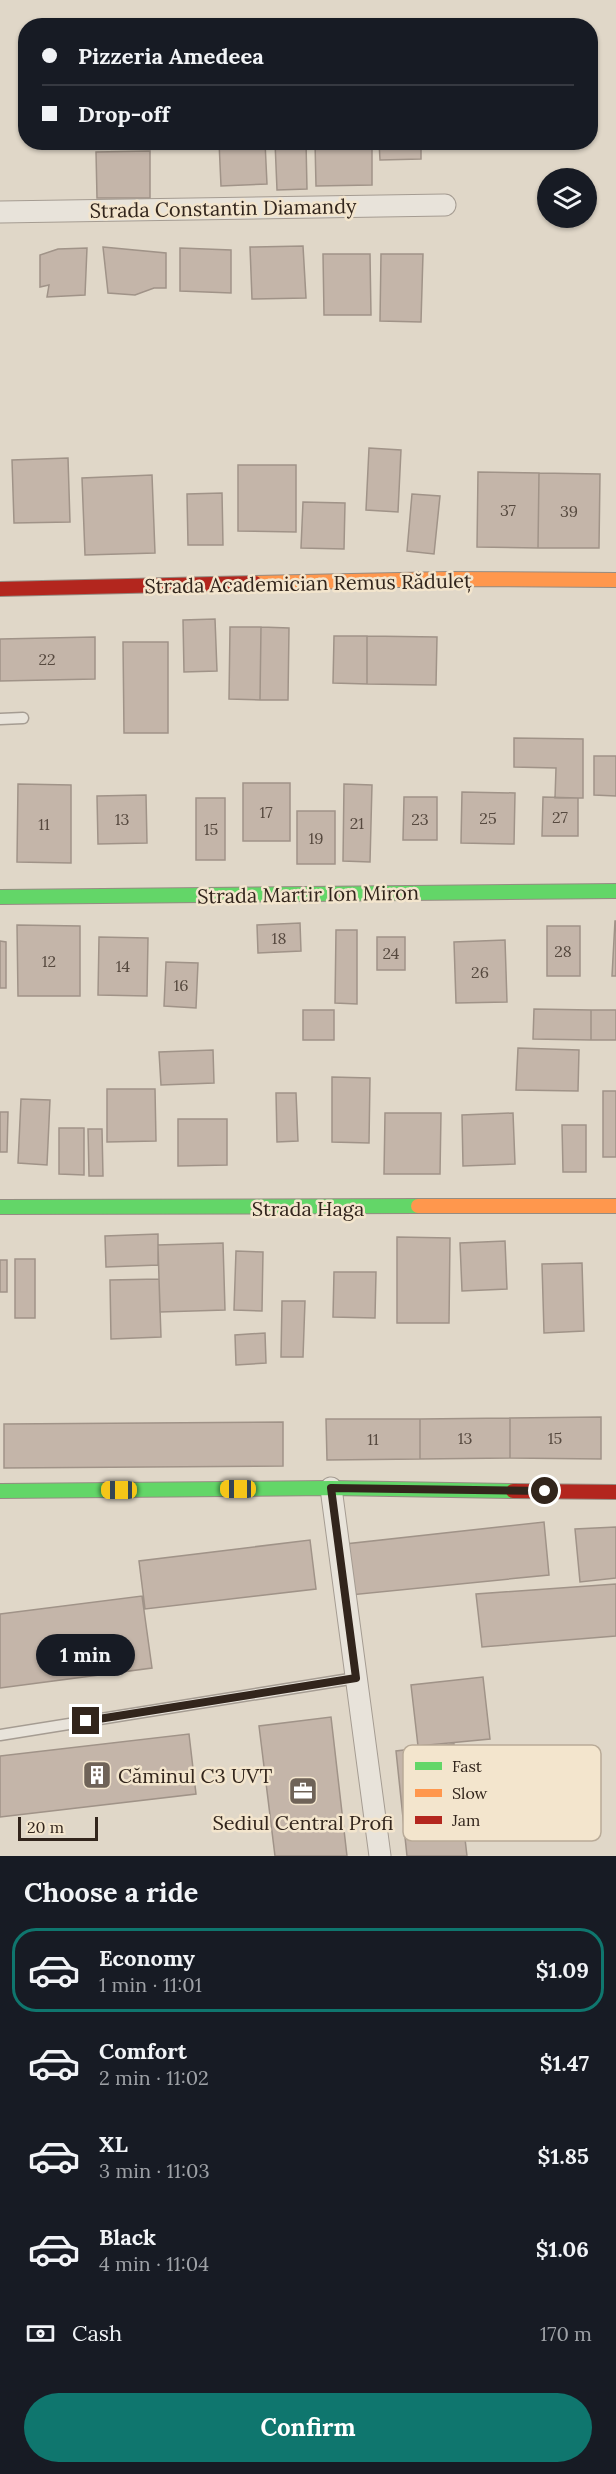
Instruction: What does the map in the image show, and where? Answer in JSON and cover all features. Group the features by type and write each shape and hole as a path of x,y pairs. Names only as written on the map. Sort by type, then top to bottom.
{"street":[{"name":"Strada Constantin Diamandy","path":"0,212 446,205"},
{"name":"Strada Academician Remus Răduleț","path":"0,589 436,580 616,580"},
{"name":"Strada Martir Ion Miron","path":"0,897 616,891"},
{"name":"Strada Haga","path":"0,1207 616,1206"},
{"path":"331,1488 380,1856"},
{"path":"0,1491 331,1488 616,1492"}],"lane":[{"path":"0,718 22,718"},
{"path":"0,1735 356,1678"}],"building":[{"path":"219,150 265,150 267,184 221,186"},
{"path":"275,150 306,150 307,189 277,190"},
{"path":"315,150 372,150 372,185 316,186"},
{"path":"379,150 421,150 421,159 380,160"},
{"path":"150,151 150,198 97,198 96,152"},
{"path":"303,246 306,298 252,299 250,247"},
{"path":"103,247 166,253 166,288 154,288 135,295 108,293"},
{"path":"87,248 85,295 47,297 49,285 40,287 40,255 58,249"},
{"path":"180,248 231,250 231,293 180,291"},
{"path":"323,254 370,254 371,315 324,315"},
{"path":"381,254 423,254 421,322 380,321"},
{"path":"369,448 401,450 398,512 366,510"},
{"path":"68,458 70,522 14,523 12,460"},
{"path":"238,465 296,465 296,532 238,531"},
{"path":"478,472 539,473 538,548 477,547"},
{"path":"539,473 600,474 599,548 538,548"},
{"path":"152,475 155,553 85,555 82,478"},
{"path":"222,493 223,545 188,545 187,494"},
{"path":"412,494 440,496 434,554 407,551"},
{"path":"303,502 345,503 344,549 301,548"},
{"path":"215,619 217,671 184,672 183,620"},
{"path":"230,627 261,627 260,700 229,699"},
{"path":"261,627 289,628 288,700 260,700"},
{"path":"334,636 367,636 367,684 333,683"},
{"path":"367,636 437,637 436,685 367,684"},
{"path":"95,637 95,679 0,681 0,639"},
{"path":"123,642 168,642 168,733 124,733"},
{"path":"514,738 583,739 583,798 555,798 556,768 514,767"},
{"path":"594,756 616,756 616,796 594,795"},
{"path":"243,783 290,783 290,841 243,841"},
{"path":"18,784 71,785 71,863 17,862"},
{"path":"344,784 372,785 370,862 343,861"},
{"path":"462,792 515,793 514,844 461,843"},
{"path":"146,795 147,843 98,844 97,796"},
{"path":"404,797 437,797 437,840 403,840"},
{"path":"543,797 578,798 578,836 542,836"},
{"path":"196,798 225,798 225,860 196,860"},
{"path":"297,811 335,811 335,864 297,864"},
{"path":"615,921 616,976 612,976"},
{"path":"300,923 301,951 258,953 257,925"},
{"path":"17,925 80,926 80,996 18,996"},
{"path":"547,926 580,926 580,976 547,976"},
{"path":"336,930 357,930 357,1004 335,1003"},
{"path":"99,937 148,938 147,996 98,995"},
{"path":"377,937 405,937 405,970 377,970"},
{"path":"505,940 507,1002 456,1003 454,942"},
{"path":"0,941 6,942 6,988 0,988"},
{"path":"166,962 198,963 196,1008 164,1006"},
{"path":"534,1009 591,1010 591,1040 533,1039"},
{"path":"303,1010 334,1010 334,1040 303,1040"},
{"path":"591,1010 616,1010 616,1040 591,1040"},
{"path":"518,1048 579,1050 578,1091 516,1090"},
{"path":"213,1050 214,1083 161,1085 159,1052"},
{"path":"332,1077 370,1078 369,1143 332,1142"},
{"path":"107,1089 155,1089 156,1141 107,1142"},
{"path":"603,1091 616,1091 616,1157 603,1157"},
{"path":"276,1093 296,1093 298,1141 277,1142"},
{"path":"21,1099 50,1100 47,1165 18,1163"},
{"path":"0,1112 8,1112 7,1152 0,1152"},
{"path":"385,1113 441,1113 440,1174 384,1174"},
{"path":"513,1113 515,1164 463,1166 462,1115"},
{"path":"178,1119 227,1119 227,1165 178,1166"},
{"path":"562,1125 586,1125 586,1172 563,1172"},
{"path":"59,1128 84,1128 84,1175 59,1174"},
{"path":"88,1129 102,1129 103,1176 89,1176"},
{"path":"158,1234 158,1265 106,1267 105,1236"},
{"path":"397,1237 450,1238 449,1323 397,1323"},
{"path":"505,1241 507,1289 462,1291 460,1243"},
{"path":"223,1243 225,1310 160,1312 158,1245"},
{"path":"236,1251 263,1252 262,1311 234,1310"},
{"path":"15,1259 35,1259 35,1318 15,1318"},
{"path":"0,1260 7,1260 7,1292 0,1292"},
{"path":"582,1263 584,1331 544,1333 542,1264"},
{"path":"334,1272 376,1272 375,1318 333,1317"},
{"path":"159,1279 161,1337 111,1339 110,1280"},
{"path":"282,1301 305,1301 303,1357 281,1357"},
{"path":"265,1333 266,1363 236,1365 235,1335"},
{"path":"601,1417 601,1459 510,1458 510,1418"},
{"path":"510,1418 510,1458 420,1459 420,1419"},
{"path":"326,1419 420,1419 420,1459 327,1460"},
{"path":"283,1422 283,1466 4,1468 4,1424"},
{"path":"544,1522 549,1575 350,1595 345,1544"},
{"path":"616,1527 616,1578 580,1582 575,1529"},
{"path":"310,1540 316,1589 145,1609 139,1561"},
{"path":"616,1584 616,1636 482,1647 476,1594"},
{"path":"142,1596 152,1668 0,1688 0,1614"},
{"path":"483,1677 490,1739 418,1745 411,1685"},
{"name":"Sediul Central Profi","path":"331,1717 347,1856 275,1856 259,1726"},
{"name":"Căminul C3 UVT","path":"189,1734 196,1794 0,1817 0,1756"},
{"path":"403,1750 403,1818 396,1751"},
{"path":"405,1841 465,1841 467,1856 407,1856"}],"traffic: fast":[{"path":"0,897 616,891"},
{"path":"0,1207 418,1206"},
{"path":"0,1491 331,1488 513,1491"}],"traffic: slow":[{"path":"255,583 447,579 616,580"},
{"path":"418,1206 616,1206"}],"traffic: jam":[{"path":"0,589 255,583"},
{"path":"513,1491 616,1492"}],"place":[{"name":"Căminul C3 UVT","path":"97,1775"},
{"name":"Sediul Central Profi","path":"303,1791"}],"route":[{"path":"86,1721 356,1678 331,1488 545,1491"}]}
